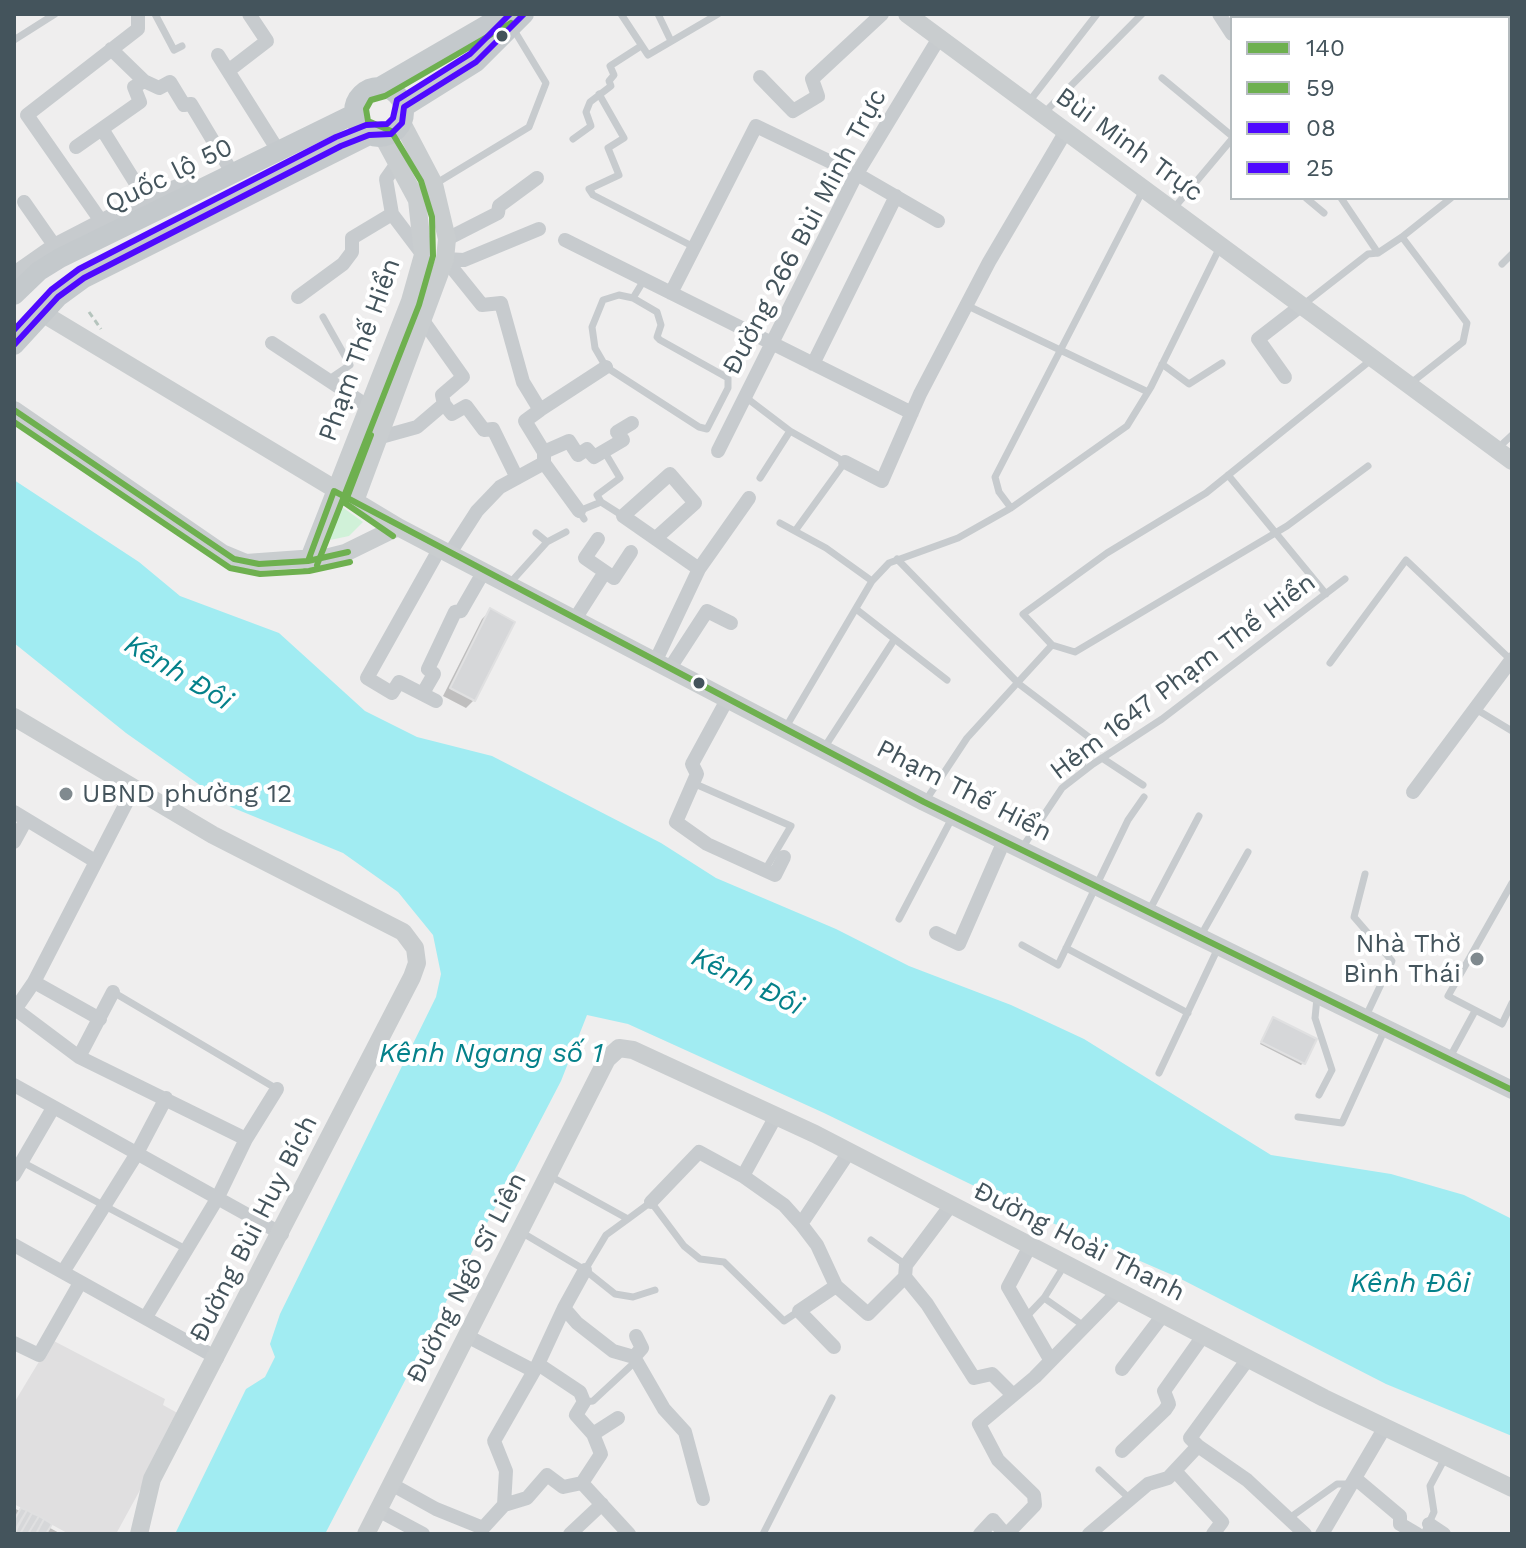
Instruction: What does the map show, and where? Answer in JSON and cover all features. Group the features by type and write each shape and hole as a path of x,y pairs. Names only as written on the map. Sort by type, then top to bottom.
{"main road":[{"path":"366,128 361,95 514,19"},
{"name":"Quốc lộ 50","path":"14,295 39,271 60,258 279,152 403,115 476,62 514,19"},
{"path":"380,87 396,93 403,115"},
{"name":"Quốc lộ 50","path":"14,345 42,313 84,278 366,128"}],"street":[{"path":"101,221 27,115 138,29 138,14"},
{"path":"228,71 267,41 249,14"},
{"path":"760,77 793,111 818,96 812,79 882,14"},
{"name":"Bùi Minh Trực","path":"907,14 1374,359 1411,383 1504,455"},
{"path":"1219,14 1230,31"},
{"name":"Đường 266 Bùi Minh Trực","path":"718,451 856,175 939,38"},
{"path":"111,49 144,81 159,88 170,82 184,105 191,104 233,174"},
{"path":"218,55 279,152"},
{"path":"76,147 140,102 134,87 144,81"},
{"name":"Phạm Thế Hiển","path":"355,501 427,315 445,259 447,239 434,184 403,115"},
{"path":"671,293 756,126 856,175 938,221"},
{"name":"Phạm Thế Hiển","path":"308,561 410,301 423,255 417,200 398,162 366,128"},
{"path":"102,129 145,198"},
{"path":"845,462 882,481 966,305 1066,131"},
{"path":"398,162 386,179 392,214 423,255"},
{"path":"447,239 498,213 499,206 537,178"},
{"path":"14,273 54,245 145,198 177,186 209,186"},
{"path":"813,364 896,196"},
{"path":"24,202 54,245"},
{"path":"298,297 343,264 352,252 352,238 392,214"},
{"path":"445,259 464,260 539,229"},
{"path":"565,240 912,413"},
{"path":"445,259 482,305 501,303 523,382 540,410"},
{"path":"410,301 427,315 463,377 442,395 444,404 452,414 466,406 484,430 493,429 517,478"},
{"path":"1285,377 1258,339 1302,305"},
{"name":"Phạm Thế Hiển","path":"42,313 398,527 924,802 1512,1090"},
{"path":"272,343 369,407"},
{"path":"582,515 544,457 525,421 606,367"},
{"path":"381,437 417,427 444,404"},
{"path":"14,410 222,553 246,563 308,561 345,553 398,527"},
{"path":"484,571 461,611 455,612 428,669 434,674 430,697 399,682 392,693 367,678 445,551 500,487 569,441 578,455 587,449 594,457 623,440 617,432 632,423"},
{"path":"656,538 695,503 670,474 623,516 699,569"},
{"path":"663,664 699,569 749,498"},
{"path":"598,539 585,558 614,578 631,552"},
{"path":"575,619 605,572"},
{"path":"663,664 707,611 731,623"},
{"path":"1413,792 1512,659"},
{"path":"728,698 692,764 697,774 676,822 707,844 775,875 784,857"},
{"path":"14,717 134,788 34,982 16,1004 79,1057 246,1139"},
{"name":"Đường Bùi Huy Bích","path":"134,788 213,835 403,932 415,948 417,963 282,1234 152,1479 139,1534"},
{"path":"14,842 20,816 95,861"},
{"path":"936,933 959,944 1012,845"},
{"path":"34,982 100,1019"},
{"path":"79,1057 113,992"},
{"name":"Đường Hoài Thanh","path":"619,1048 633,1050 776,1116 1248,1359 1512,1488"},
{"name":"Đường Ngô Sĩ Liên","path":"366,1534 607,1059 619,1048"},
{"path":"14,1085 282,1234"},
{"path":"146,1317 184,1248 217,1199 246,1139 277,1089"},
{"path":"63,1272 136,1155 166,1098"},
{"path":"18,1169 53,1108"},
{"path":"743,1176 776,1116"},
{"path":"651,1202 699,1152 743,1176 784,1205 817,1245 836,1286 868,1314 905,1271 951,1205"},
{"path":"801,1224 849,1152"},
{"path":"14,1245 217,1358"},
{"path":"1030,1246 1008,1287 1051,1361"},
{"path":"504,1505 506,1471 494,1441 585,1270"},
{"path":"905,1271 974,1378 992,1374 1013,1395"},
{"path":"14,1343 39,1355 80,1283"},
{"path":"834,1347 799,1311 836,1286"},
{"path":"980,1534 993,1520 1006,1534 1035,1505 1034,1495 998,1460 979,1424 1051,1361 1118,1292"},
{"path":"564,1308 577,1323 613,1351 635,1359 664,1409 685,1432 703,1499"},
{"path":"1122,1369 1163,1315"},
{"path":"391,1484 436,1509 483,1528 504,1505 527,1498 547,1475 563,1487 582,1483 601,1454 593,1434 576,1415 584,1402 580,1392 536,1367 467,1336"},
{"path":"635,1359 642,1348 636,1336"},
{"path":"1122,1451 1165,1410 1169,1404 1164,1391 1203,1336"},
{"path":"1248,1359 1190,1438 1247,1480 1303,1533"},
{"path":"593,1434 618,1418"},
{"path":"1322,1534 1385,1427"},
{"path":"1089,1534 1148,1484 1168,1478 1198,1446"},
{"path":"1175,1471 1222,1522 1213,1534"},
{"path":"1355,1481 1400,1516 1400,1524 1444,1534"},
{"path":"582,1483 629,1534"},
{"path":"570,1534 602,1504"},
{"path":"378,1510 423,1534"}],"lane":[{"path":"14,40 55,14"},
{"path":"155,14 174,50 182,46"},
{"path":"621,14 648,55 718,14"},
{"path":"658,14 671,41"},
{"path":"1036,109 1097,14"},
{"path":"1036,109 1142,14"},
{"path":"434,184 529,127 546,83 514,19"},
{"path":"573,139 591,126 586,112 599,94 611,86 609,81 614,75 610,66 641,46"},
{"path":"1162,78 1230,136"},
{"path":"599,94 624,138 608,148 619,175 589,189 593,195 694,247"},
{"path":"1172,210 1230,140"},
{"path":"1011,508 999,492 995,477 1144,188"},
{"path":"1308,200 1324,213"},
{"path":"1342,200 1378,253"},
{"path":"1302,305 1368,254 1378,253 1402,237 1448,200"},
{"path":"1402,237 1467,323 1463,342 1411,383"},
{"path":"785,728 872,581 897,559 958,538 1011,508 1127,426 1148,392 1221,245"},
{"path":"1502,264 1512,254"},
{"path":"633,298 644,280"},
{"path":"607,297 633,298 657,312 660,340 728,378 724,396 703,430 606,367 591,337 597,312 607,297"},
{"path":"966,305 1063,348 1148,392"},
{"path":"323,317 350,365 328,380"},
{"path":"1368,466 1275,533 1075,652 1052,645 1023,614 1107,553 1206,493 1374,359"},
{"path":"1162,364 1189,384 1222,363"},
{"path":"724,396 742,401 845,462 795,531"},
{"path":"760,478 790,431"},
{"path":"1504,455 1512,435"},
{"path":"604,451 620,478 597,495 601,502 623,516"},
{"path":"1228,475 1326,594"},
{"path":"582,515 601,502"},
{"path":"780,523 872,581"},
{"path":"509,584 547,542 566,532"},
{"path":"536,533 547,542"},
{"path":"897,559 1019,684 1090,738 1078,757 1085,770"},
{"path":"1330,663 1406,560 1512,659"},
{"name":"Hẻm 1647 Phạm Thế Hiển","path":"1012,845 1062,788 1162,719 1345,579"},
{"path":"856,609 947,680"},
{"path":"824,748 894,640"},
{"path":"924,802 959,748 1052,645"},
{"path":"1474,708 1512,731"},
{"path":"1102,758 1143,785"},
{"path":"693,783 791,826 765,870"},
{"path":"1022,945 1058,965 1094,886 1128,820 1144,797"},
{"path":"899,919 953,816"},
{"path":"1148,913 1199,816"},
{"path":"1199,939 1248,852"},
{"path":"1365,874 1354,917 1392,961 1365,1018"},
{"path":"1512,883 1448,996 1502,1024 1512,1003"},
{"path":"1066,948 1188,1013"},
{"path":"1159,1073 1218,948"},
{"path":"113,992 277,1089"},
{"path":"1318,996 1315,1018 1332,1070 1319,1095"},
{"path":"1449,1059 1475,1011"},
{"path":"1298,1117 1342,1123 1385,1028"},
{"path":"18,1169 104,1205 184,1248"},
{"path":"549,1175 628,1219"},
{"path":"585,1270 606,1235 651,1202 684,1246 700,1259 724,1262 784,1321 799,1311"},
{"path":"520,1231 585,1270 615,1294 633,1297 655,1290"},
{"path":"871,1240 905,1271"},
{"path":"1025,1318 1044,1298 1065,1265"},
{"path":"1044,1298 1084,1326"},
{"path":"584,1402 593,1401 635,1359"},
{"path":"763,1534 832,1398"},
{"path":"1423,1531 1434,1512 1430,1486 1446,1456"},
{"path":"1099,1470 1129,1498"},
{"path":"1288,1519 1337,1484 1355,1481"}],"shaded area":[{"path":"52,1340 165,1399 163,1405 181,1415 116,1534 69,1534 14,1504 14,1403"}],"green space":[{"path":"338,504 363,522 349,536 330,540"}],"water":[{"name":"Kênh Đôi","path":"14,480 139,562 180,596 279,633 365,711 417,737 492,756 661,843 716,878 836,929 909,966 1011,1005 1084,1039 1271,1155 1391,1174 1464,1195 1512,1219 1512,1436 1386,1384 1177,1277 1034,1215 824,1113 628,1024 587,1015 561,1081 325,1534 175,1534 246,1389 265,1377 275,1357 270,1344 280,1314 436,997 441,974 433,935 398,892 343,853 231,807 126,733 14,643"}],"building":[{"path":"490,608 515,622 475,701 450,688"},
{"path":"1273,1017 1317,1039 1305,1064 1261,1042"},
{"path":"21,1508 27,1510 14,1532 14,1520"},
{"path":"27,1510 32,1513 20,1534 14,1534"},
{"path":"32,1513 39,1516 28,1534 20,1534"},
{"path":"39,1516 44,1519 36,1534 28,1534"},
{"path":"44,1519 52,1524 46,1534 36,1534"}],"transit line":[{"name":"25","path":"14,330 51,290 79,269 336,137 366,125 387,124 393,118 397,100 470,54 510,14"},
{"name":"08","path":"14,345 58,297 84,278 341,146 369,135 391,134 402,123 404,107 476,62 524,14"},
{"name":"59","path":"317,565 419,305 433,256 432,217 421,181 391,131 368,121 366,109 371,100 385,96 511,23"},
{"name":"140","path":"14,410 234,559 259,564 308,561 348,552"},
{"name":"59","path":"14,422 230,568 260,574 309,571 350,562"},
{"name":"59","path":"371,435 345,503 393,536"},
{"name":"140","path":"308,561 334,491 924,802 1512,1090"}],"place":[{"name":"UBND phường 12","path":"66,794"},
{"name":"Nhà Thờ Bình Thái","path":"1477,959"}],"water label":[{"name":"Kênh Ngang số 1","path":"491,1054"}]}
